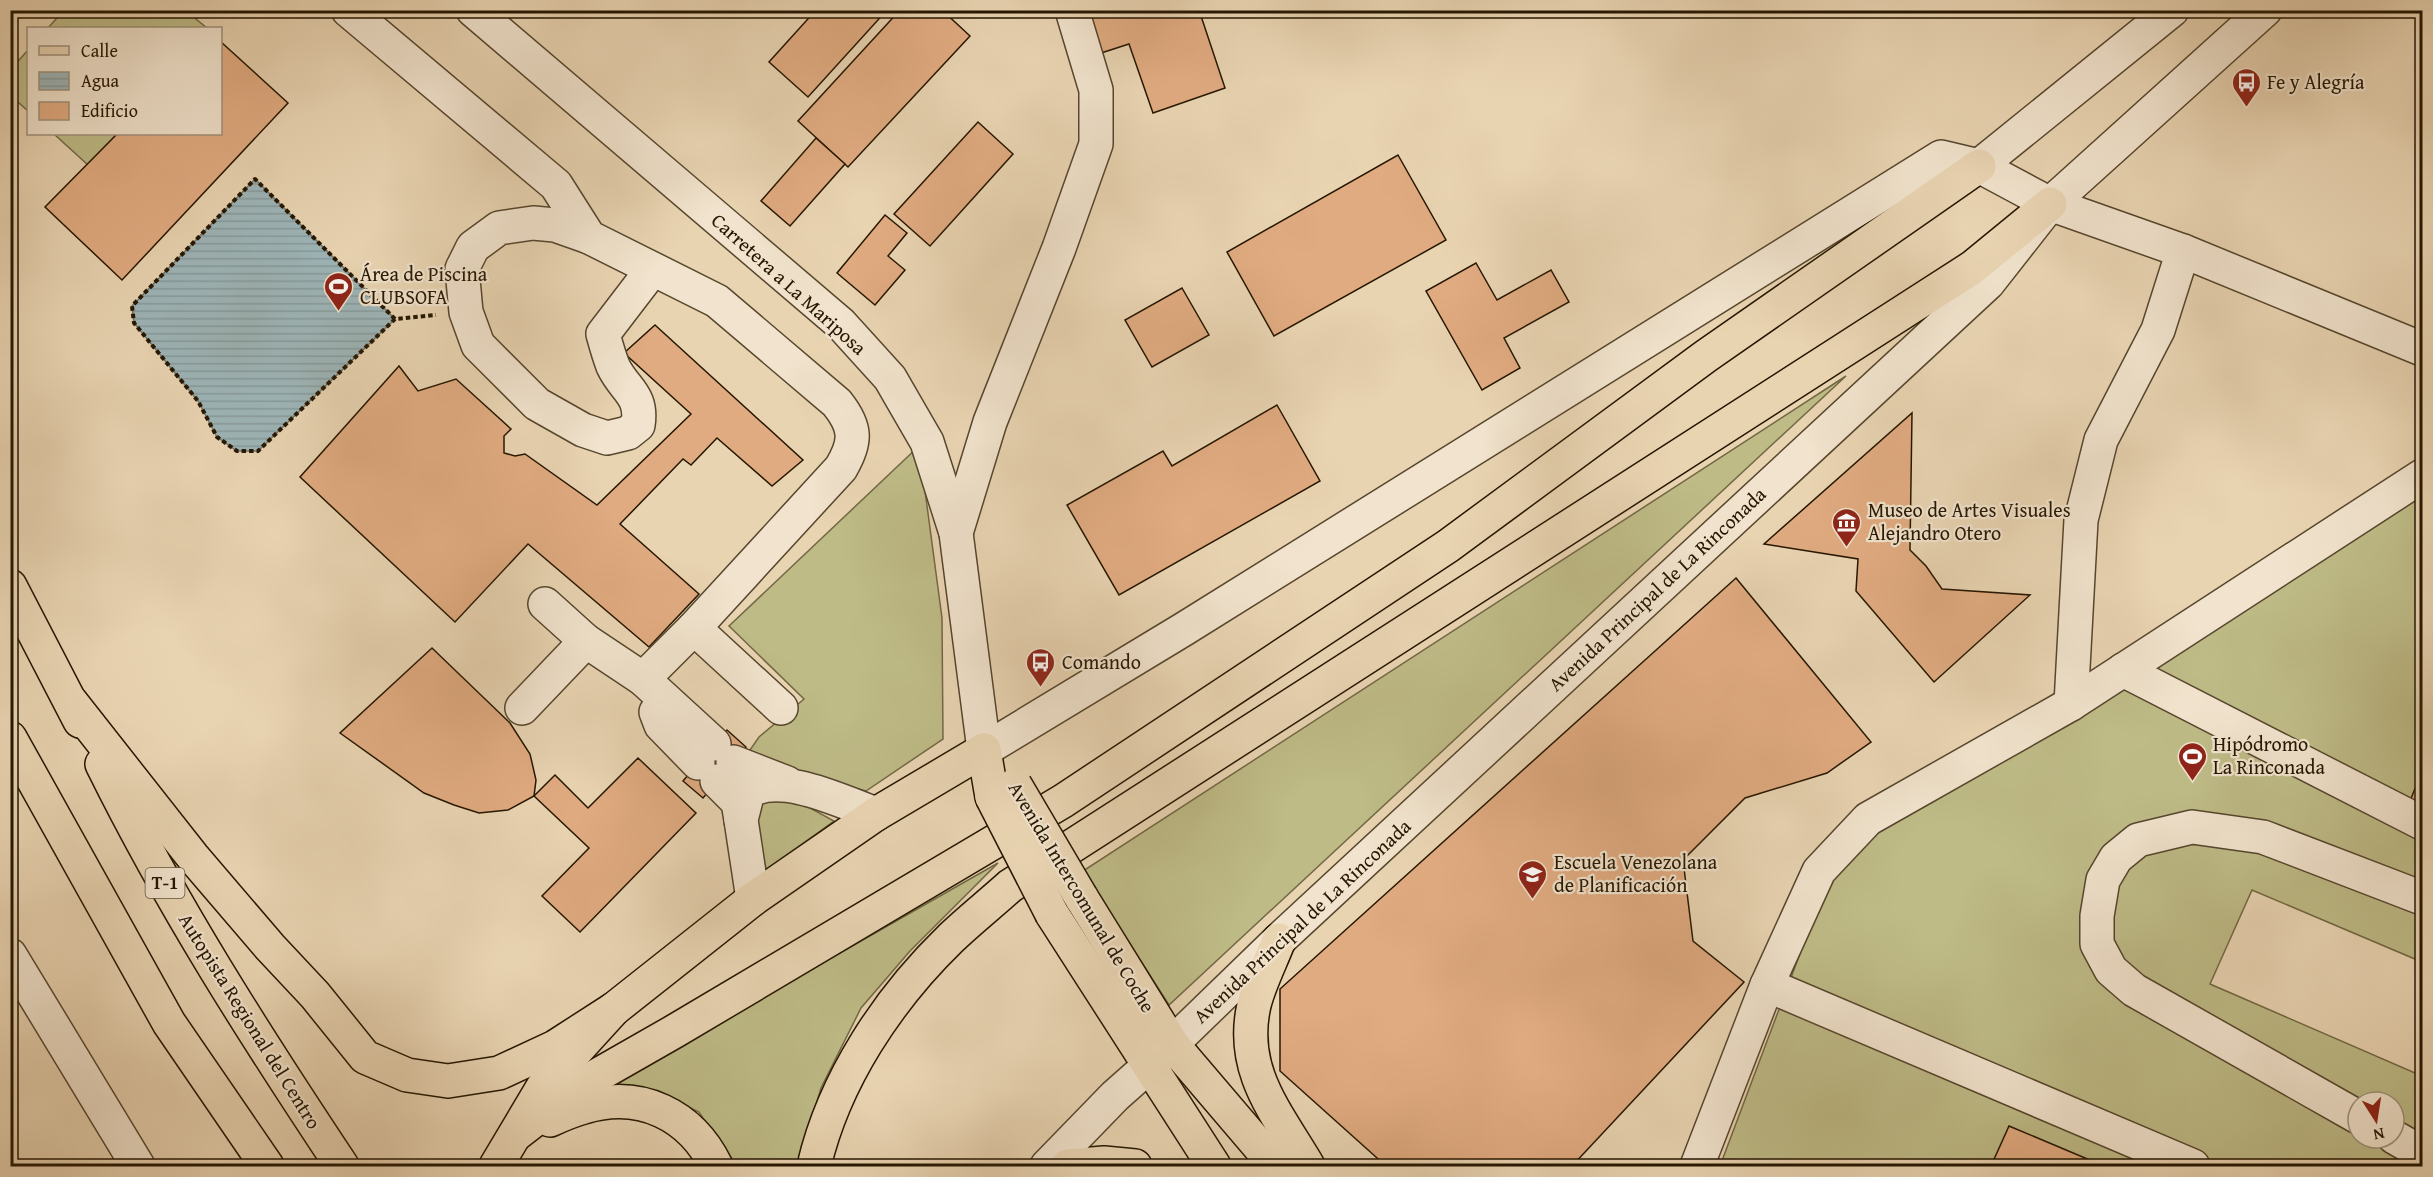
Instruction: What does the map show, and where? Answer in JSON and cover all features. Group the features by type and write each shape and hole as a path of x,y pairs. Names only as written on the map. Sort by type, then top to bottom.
{"main road":[{"path":"515,1136 577,1087 686,1025 1063,801 1429,559 1706,356 1978,166"},
{"path":"814,1167 820,1137 846,1081 876,1026 908,984 951,938 1010,886 1963,273 2050,204"},
{"name":"Autopista Regional del Centro","path":"10,586 128,816 218,976 342,1167"},
{"path":"71,702 193,857 315,995 365,1057 407,1075 448,1081 499,1073 555,1047 614,1009 753,899 876,814 984,750"},
{"path":"10,738 169,1023 267,1167"},
{"name":"Avenida Intercomunal de Coche","path":"984,750 1004,791 1052,914 1161,1055 1276,1167"},
{"name":"Avenida Intercomunal de Coche","path":"1004,791 1081,897 1161,1055 1214,1167"},
{"path":"1279,940 1254,1004 1249,1043 1258,1080 1308,1167"},
{"path":"496,1167 543,1087 614,1009"},
{"path":"515,1136 586,1106 616,1102 646,1106 676,1117 694,1132 707,1148 716,1167"},
{"path":"1068,1167 1104,1163 1135,1167"}],"street":[{"path":"348,10 555,185 589,237"},
{"name":"Carretera a La Mariposa","path":"473,10 848,332 890,378 927,442 956,533 984,750"},
{"path":"956,533 990,422 1059,248 1096,144 1096,90 1072,10"},
{"path":"1978,166 2172,10"},
{"name":"Avenida Principal de La Rinconada","path":"1047,1167 1115,1096 1161,1055 1279,940 1988,283 2050,204 2265,10"},
{"path":"984,750 1204,616 1941,157 1978,166 2050,204 2183,251 2422,349"},
{"path":"643,679 694,628 842,468 849,455 853,438 850,418 837,402 717,301 589,237 555,225 533,223 499,228 473,247 462,269 466,312 478,345 537,404 583,430 608,438 628,433 638,425 640,411 630,390 614,368 603,334 652,270"},
{"path":"2071,704 2081,520 2101,440 2158,330 2183,251"},
{"path":"1697,1167 1767,985 1819,871 1868,819 2071,704 2422,476"},
{"path":"545,604 586,641 643,679 661,724 716,763 792,785 876,814"},
{"path":"694,628 781,708"},
{"path":"522,708 586,641"},
{"path":"2123,670 2422,823"},
{"path":"716,763 738,802 753,899"},
{"path":"741,820 748,792 756,787 792,785"},
{"path":"2346,1110 2134,990 2111,969 2097,944 2097,916 2103,880 2116,858 2138,840 2192,827 2263,837 2422,898"},
{"path":"10,955 138,1167"},
{"path":"1767,985 2193,1167"},
{"path":"2406,1144 2422,1153"}],"path":[{"path":"395,319 255,179 132,306 134,322 198,401 217,437 237,451 258,451 395,319 466,312"}],"shaded area":[{"path":"64,10 186,11 206,27 49,27"},
{"path":"27,51 27,110 10,95 11,69"},
{"path":"55,135 116,135 88,165"},
{"path":"1846,376 1169,1005 1083,871"},
{"path":"919,446 942,618 943,739 866,791 743,760 759,737 804,699 729,626"},
{"name":"Hipódromo La Rinconada","path":"2422,489 2422,962 2252,890 2210,984 2422,1076 2422,1166 1720,1166 1836,858"},
{"path":"790,797 834,821 760,875 757,807 760,798"},
{"path":"998,863 910,951 861,1008 821,1088 798,1166 734,1166 699,1112 662,1094 601,1089"}],"water":[{"name":"Área de Piscina CLUBSOFA","path":"255,179 395,319 258,451 237,451 217,437 198,401 134,323 132,306"}],"building":[{"path":"816,10 887,10 808,97 769,62"},
{"path":"900,10 942,10 970,36 848,167 798,121"},
{"path":"1083,10 1199,10 1225,88 1153,113 1129,44 1098,54"},
{"path":"222,43 288,103 122,280 45,207 116,135 222,135"},
{"path":"978,122 1013,154 930,246 894,214"},
{"path":"816,138 845,164 790,226 761,201"},
{"path":"1398,155 1446,240 1274,336 1227,252"},
{"path":"885,215 907,233 888,256 905,270 875,305 837,273"},
{"path":"1476,263 1497,300 1551,270 1569,302 1504,338 1520,368 1482,390 1426,291"},
{"path":"1182,288 1209,335 1152,367 1125,320"},
{"path":"655,325 803,460 772,486 717,438 691,465 683,459 620,524 699,594 649,647 528,544 455,622 300,477 399,366 418,391 456,379 511,429 504,436 504,453 515,456 525,454 597,505 691,414 624,353"},
{"path":"1277,405 1320,481 1119,595 1067,505 1163,451 1172,466"},
{"name":"Museo de Artes Visuales Alejandro Otero","path":"1912,413 1910,550 1926,566 1942,589 2030,595 1934,682 1856,591 1858,559 1764,544"},
{"name":"Escuela Venezolana de Planificación","path":"1736,578 1871,742 1827,773 1745,798 1683,860 1693,941 1744,982 1572,1166 1386,1166 1280,1071 1280,989"},
{"path":"432,648 510,723 530,754 536,780 534,796 508,810 479,813 454,805 424,793 340,733"},
{"path":"727,730 746,747 703,798 683,781"},
{"path":"638,758 696,813 580,932 542,896 589,848 534,796 555,775 588,808"},
{"path":"2422,771 2422,806 2410,801"},
{"path":"2009,1126 2104,1166 1991,1166"}],"place":[{"name":"Fe y Alegría","path":"2246,108"},
{"name":"Área de Piscina CLUBSOFA","path":"339,312"},
{"name":"Museo de Artes Visuales Alejandro Otero","path":"1847,548"},
{"name":"Comando","path":"1041,688"},
{"name":"Hipódromo La Rinconada","path":"2192,782"},
{"name":"Escuela Venezolana de Planificación","path":"1533,900"}]}
